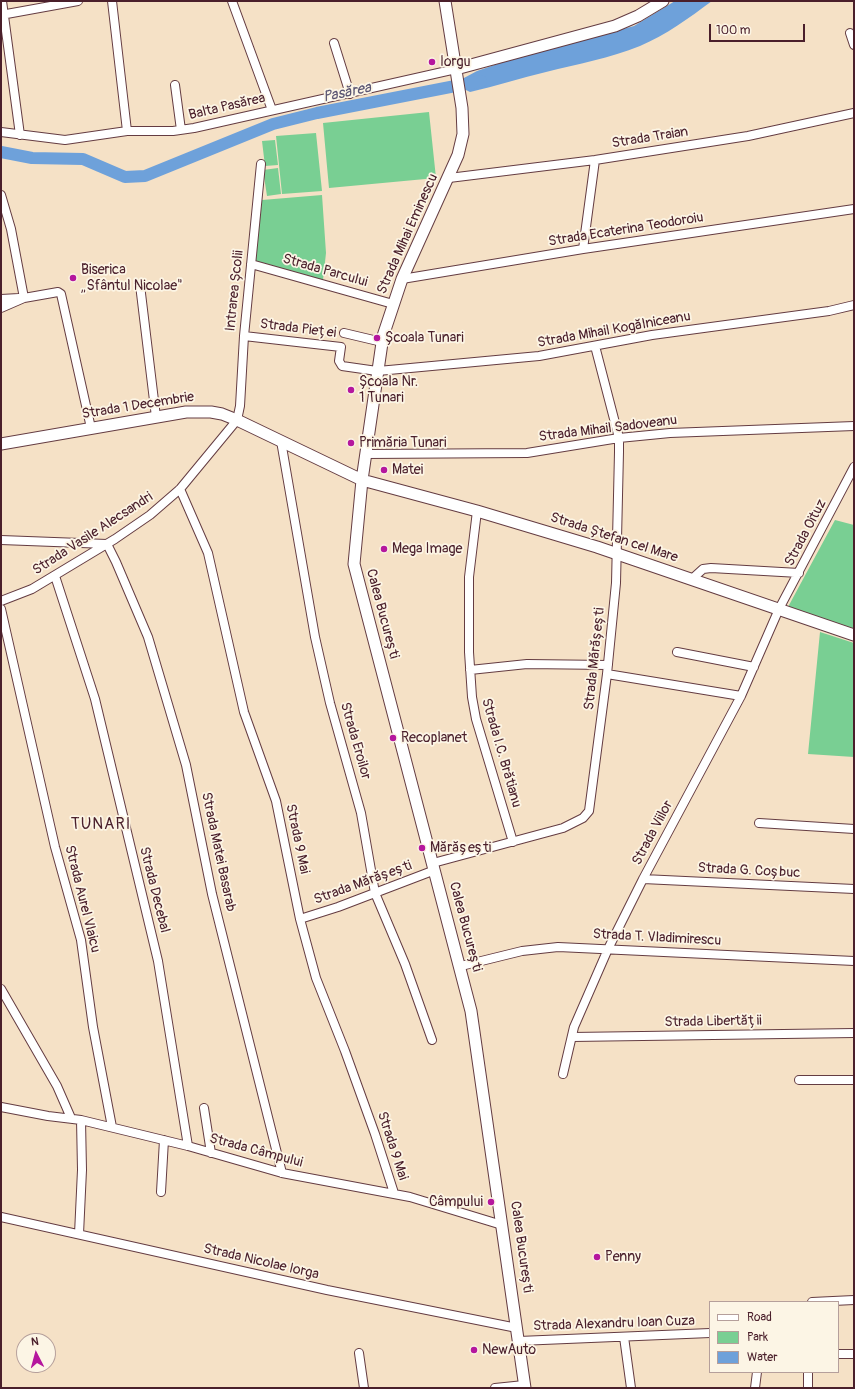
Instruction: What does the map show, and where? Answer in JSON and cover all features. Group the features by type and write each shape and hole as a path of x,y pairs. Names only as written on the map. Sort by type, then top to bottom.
{"main road":[{"name":"Strada Mihai Eminescu","path":"362,480 382,342 393,304 402,279 449,178 458,156 462,140 463,116 461,98 445,1"},
{"path":"456,72 615,26 638,16 663,1"},
{"name":"Strada 1 Decembrie","path":"1,444 199,411 210,412 237,420 362,480"},
{"name":"Strada Ștefan cel Mare","path":"362,480 477,511 617,554 854,635"},
{"name":"Calea București","path":"362,480 354,553 355,570 461,966 474,1024 524,1386"}],"street":[{"path":"2,1 20,135"},
{"path":"3,15 78,1"},
{"path":"112,1 127,131"},
{"path":"232,1 272,110"},
{"path":"850,33 854,45"},
{"path":"334,43 350,94"},
{"name":"Balta Pasărea","path":"1,132 66,140 127,131 181,130 207,126 272,110 456,72"},
{"path":"175,85 181,130"},
{"name":"Strada Traian","path":"449,178 595,160 771,132 854,113"},
{"path":"583,249 595,160"},
{"name":"Intrarea Școlii","path":"237,420 240,406 244,336 261,164"},
{"path":"1,196 11,229 24,298"},
{"name":"Strada Ecaterina Teodoroiu","path":"402,279 583,249 854,209"},
{"name":"Strada Parcului","path":"251,264 393,304"},
{"path":"140,285 156,418"},
{"path":"1,299 24,298 58,292 61,294 91,428"},
{"path":"1,308 24,298"},
{"name":"Strada Mihail Kogălniceanu","path":"377,371 515,359 652,335 829,311 854,305"},
{"path":"344,333 382,342"},
{"name":"Strada Pieței","path":"244,336 341,347 340,364 377,371"},
{"name":"Strada Mărășești","path":"300,919 375,893 434,866 563,828 583,818 589,811 607,670 616,583 619,438 595,346"},
{"name":"Strada Vasile Alecsandri","path":"1,601 32,590 150,515 180,489 237,420"},
{"name":"Strada Mihail Sadoveanu","path":"365,454 527,453 619,438 696,432 854,426"},
{"name":"Strada Eroilor","path":"281,441 315,637 327,688 361,813 375,893 406,964 432,1040"},
{"name":"Strada Oituz","path":"779,609 854,467"},
{"name":"Strada 9 Mai","path":"180,489 208,553 244,712 276,801 300,919 316,978 361,1096 394,1193"},
{"name":"Strada I.C. Brătianu","path":"477,511 469,577 470,670 476,719 513,842"},
{"path":"1,540 106,544"},
{"name":"Strada Matei Basarab","path":"106,544 116,562 148,638 186,766 212,894 282,1173"},
{"path":"692,579 703,569 712,568 799,573"},
{"name":"Strada Decebal","path":"55,576 95,699 158,961 188,1146"},
{"name":"Strada Aurel Vlaicu","path":"1,609 55,847 81,940 93,1026 112,1127"},
{"name":"Strada Viilor","path":"563,1074 572,1037 608,949 642,879 741,696 779,609"},
{"path":"677,652 754,667"},
{"path":"470,670 527,664 607,670 741,696"},
{"path":"759,823 854,829"},
{"name":"Strada G. Coșbuc","path":"642,879 854,890"},
{"name":"Strada T. Vladimirescu","path":"461,966 542,948 608,949 854,961"},
{"path":"1,989 57,1086 71,1118"},
{"name":"Strada Libertății","path":"572,1037 854,1033"},
{"path":"799,1080 854,1080"},
{"name":"Strada Câmpului","path":"1,1107 48,1116 71,1118 112,1127 188,1146 282,1173 394,1193 502,1225"},
{"path":"204,1108 211,1153"},
{"path":"79,1234 82,1170 81,1120"},
{"path":"161,1192 164,1140"},
{"name":"Strada Nicolae Iorga","path":"1,1217 326,1290 517,1328"},
{"path":"833,1301 854,1300"},
{"name":"Strada Alexandru Ioan Cuza","path":"518,1341 709,1333"},
{"path":"624,1337 631,1388"},
{"path":"359,1353 364,1388"},
{"path":"839,1354 854,1354"},
{"path":"755,1388 757,1373"},
{"path":"808,1373 808,1388"},
{"path":"495,1388 524,1386"}],"green space":[{"path":"429,112 436,178 329,188 323,123"},
{"path":"316,133 322,191 282,194 276,136"},
{"path":"275,140 278,165 265,166 262,141"},
{"path":"278,168 281,194 267,196 263,170"},
{"path":"322,195 326,253 323,280 255,262 262,200"},
{"path":"835,520 854,525 854,630 788,607"},
{"path":"820,632 854,643 854,757 808,754"}],"water":[{"path":"675,1 712,1 686,20 650,42 629,50 480,90 470,92 466,90 464,78 477,71 512,59 634,26"}],"waterway":[{"name":"Pasărea","path":"1,152 32,158 83,159 125,177 145,176 273,124 317,113 481,81"}],"place":[{"name":"Iorgu","path":"432,62"},
{"name":"Biserica „Sfântul Nicolae\"","path":"73,278"},
{"name":"Școala Tunari","path":"377,338"},
{"name":"Școala Nr. 1 Tunari","path":"351,390"},
{"name":"Primăria Tunari","path":"351,443"},
{"name":"Matei","path":"384,470"},
{"name":"Mega Image","path":"384,549"},
{"name":"Recoplanet","path":"393,738"},
{"name":"Mărășești","path":"422,848"},
{"name":"Câmpului","path":"491,1202"},
{"name":"Penny","path":"597,1257"},
{"name":"NewAuto","path":"474,1350"}],"district":[{"name":"TUNARI","path":"101,825"}]}
